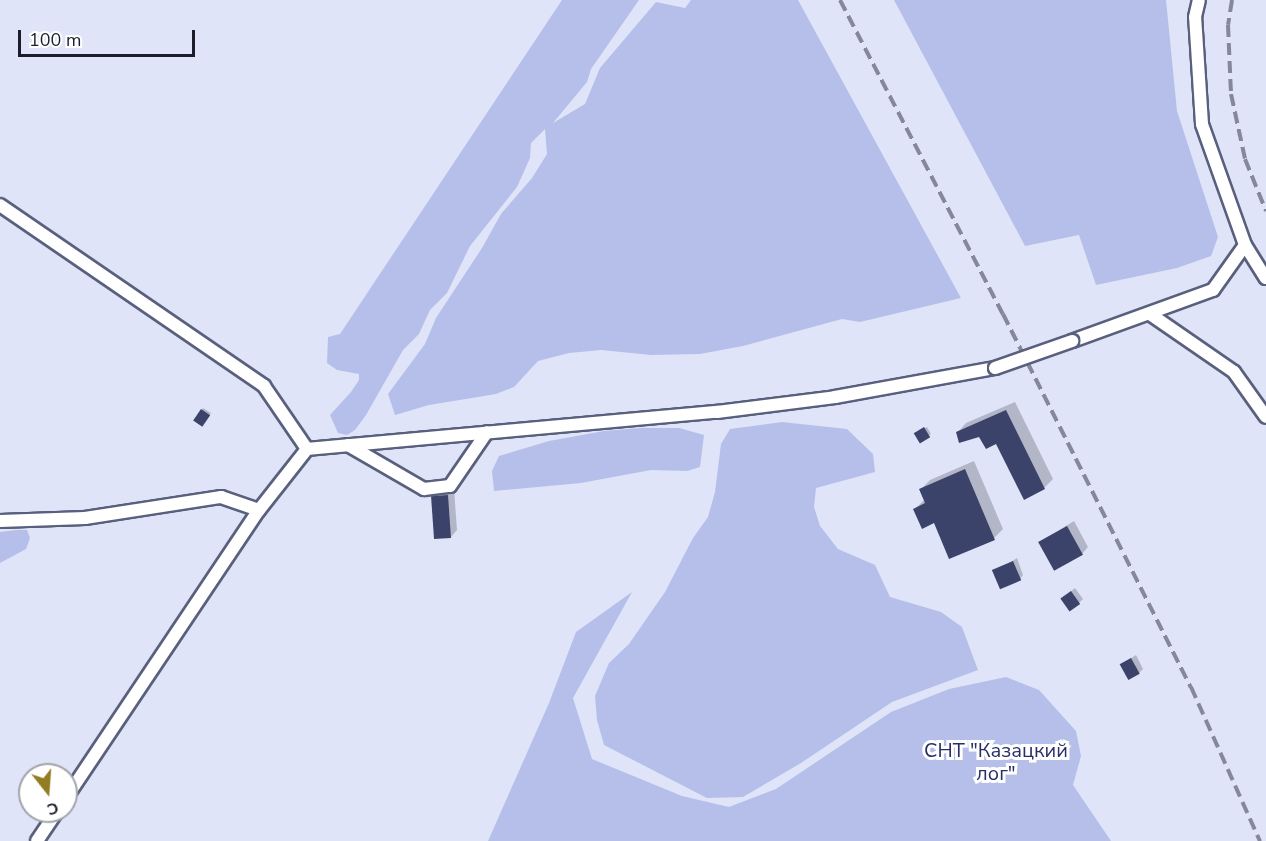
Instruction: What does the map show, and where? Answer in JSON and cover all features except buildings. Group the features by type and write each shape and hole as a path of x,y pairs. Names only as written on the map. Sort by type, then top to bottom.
{"street":[{"path":"1198,0 1195,16 1202,124 1245,245 1266,278"},
{"path":"0,205 264,386 306,449"},
{"path":"78,780 259,510 306,449 717,411 835,397 995,368 1213,290 1245,245"},
{"path":"1150,314 1234,372 1266,417"},
{"path":"348,445 424,489 450,486 487,432"},
{"path":"0,521 85,518 221,497 259,510"},
{"path":"37,841 49,823"}],"green space":[{"path":"562,0 639,0 591,69 587,82 553,123 585,104 600,68 656,2 685,8 691,0 798,0 961,298 860,322 842,319 743,346 700,354 651,355 601,350 569,353 538,361 514,387 496,394 429,405 395,415 388,394 425,344 436,318 482,248 501,214 532,178 547,154 545,129 531,143 530,158 517,187 470,246 447,293 430,310 419,334 403,350 366,415 355,430 347,435 338,433 330,415 351,392 359,380 359,374 337,370 327,363 328,337 340,334"},
{"path":"894,0 1166,0 1177,111 1218,237 1211,256 1177,268 1096,285 1079,235 1025,246"},
{"path":"782,422 847,429 873,454 875,472 816,488 814,507 820,526 838,549 875,565 890,597 941,612 962,627 978,670 892,702 801,763 743,797 707,798 604,745 597,720 595,696 609,663 629,644 665,592 693,538 708,517 715,492 721,444 730,429"},
{"path":"679,428 704,435 700,467 687,471 651,470 581,483 494,491 492,471 499,456 549,441 604,431"},
{"path":"27,530 30,538 26,549 0,563 0,532"},
{"name":"СНТ \"Казацкий лог\"","path":"632,592 573,698 592,759 682,796 729,807 776,789 891,712 949,689 1006,677 1039,690 1076,731 1081,756 1073,785 1111,841 488,841 549,703 576,632"}],"railway":[{"path":"840,0 1003,314 1191,687 1260,841"},
{"path":"1232,0 1228,25 1231,94 1245,159 1266,211"}]}
